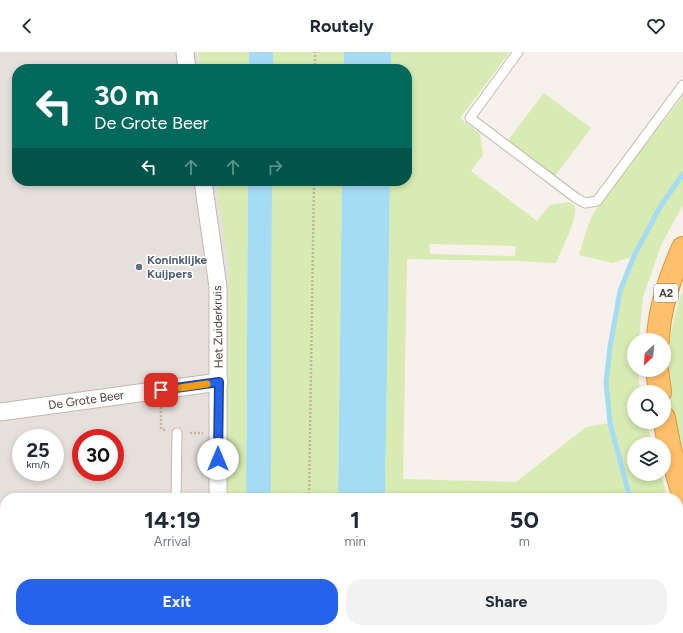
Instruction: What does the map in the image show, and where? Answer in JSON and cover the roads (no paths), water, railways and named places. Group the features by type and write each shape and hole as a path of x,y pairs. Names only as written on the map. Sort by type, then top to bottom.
{"highway":[{"name":"A2","path":"659,333 665,295 683,248"},
{"path":"666,429 682,493"}],"street":[{"path":"185,52 186,64"},
{"name":"Het Zuiderkruis","path":"204,186 218,287 218,493"},
{"name":"De Grote Beer","path":"0,412 219,382"}],"lane":[{"path":"518,52 470,118 576,198 586,203 597,201 683,85"},
{"path":"176,493 177,433"}],"water":[{"path":"249,52 273,52 273,64 249,64"},
{"path":"344,52 391,52 391,64 344,64"},
{"path":"248,186 272,186 271,493 246,493"},
{"path":"342,186 390,186 385,493 338,493"}],"waterway":[{"path":"629,493 610,423 606,382 610,347 620,291 634,256 660,207 683,174"}],"place":[{"name":"Koninklijke Kuijpers","path":"139,267"}]}
